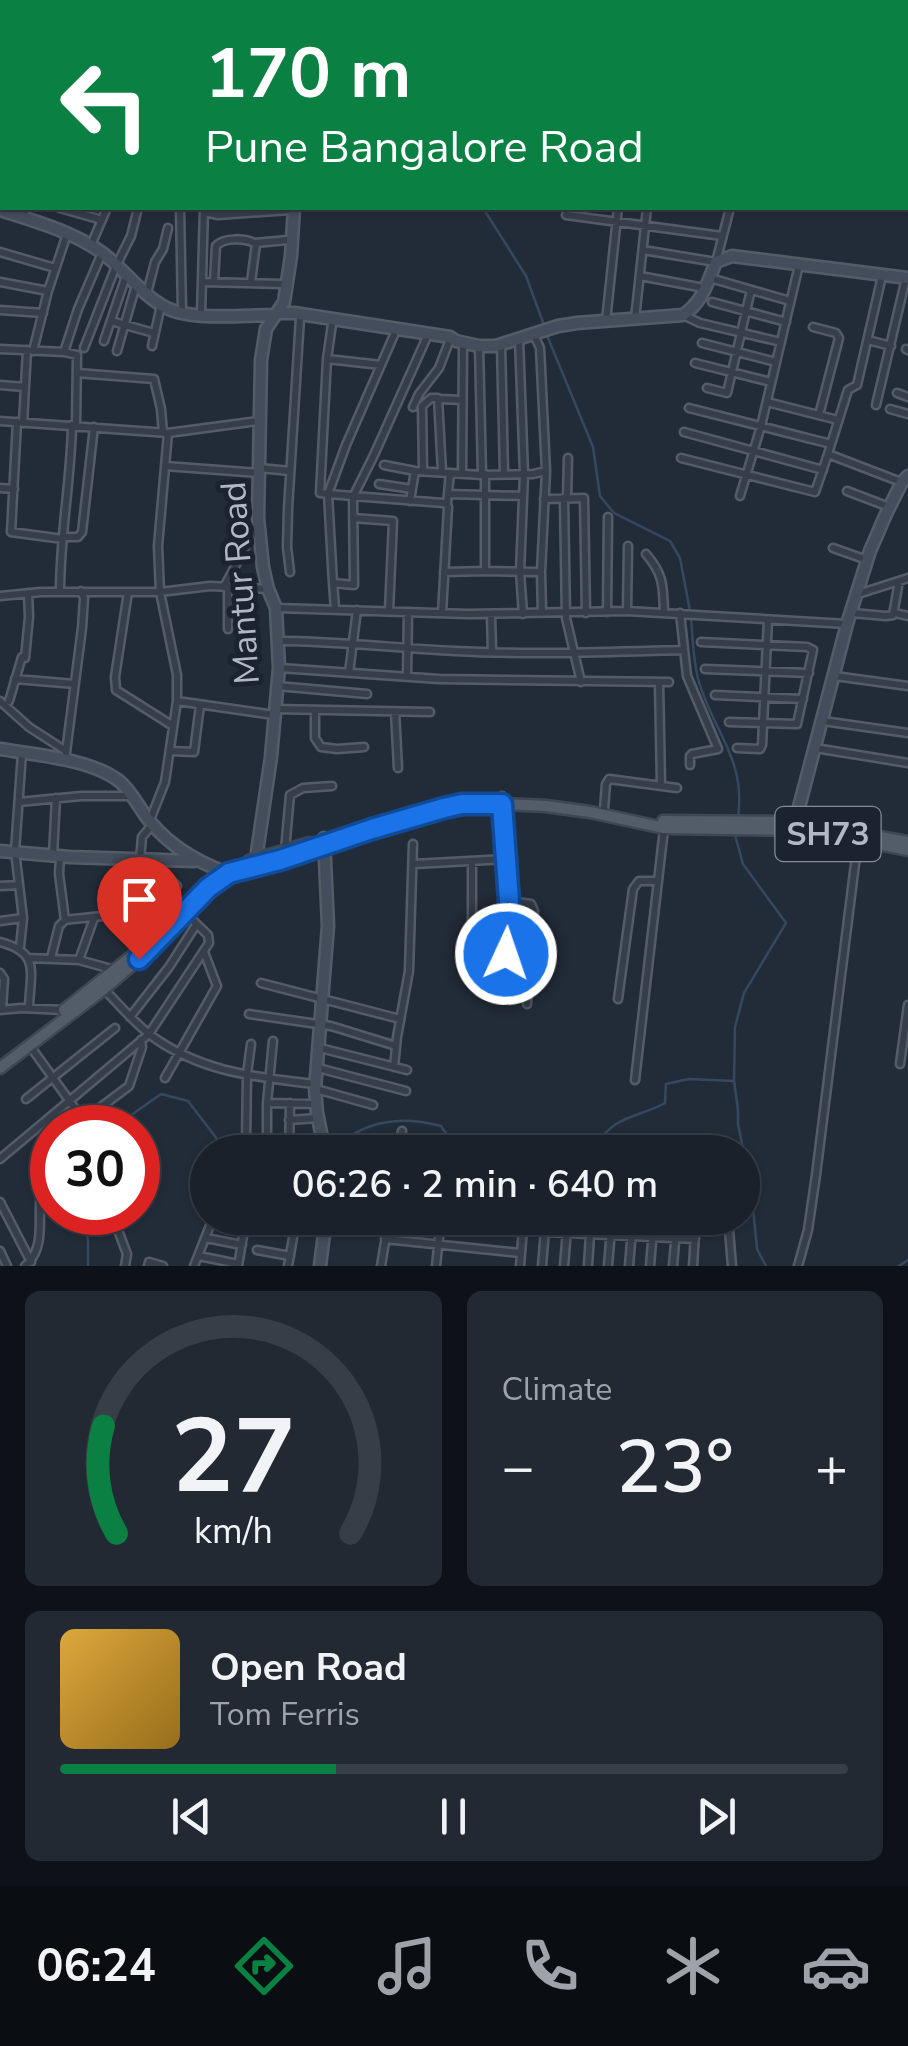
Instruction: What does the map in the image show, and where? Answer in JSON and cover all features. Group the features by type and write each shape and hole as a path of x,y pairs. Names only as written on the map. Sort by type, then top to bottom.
{"main road":[{"name":"SH73","path":"0,1068 139,959 193,900 220,878 457,799 604,810 664,828 794,826 908,842"},
{"name":"SH73","path":"564,806 663,822 725,826"},
{"name":"SH73","path":"794,826 908,850"},
{"name":"SH73","path":"0,1060 140,950 222,870 325,842"}],"street":[{"path":"0,210 24,212 96,249 160,305 182,313 277,312 394,335 479,346 501,345 558,326 682,315 695,307 707,283 729,210"},
{"path":"67,210 102,220"},
{"path":"64,352 106,210"},
{"path":"84,348 131,236 138,210"},
{"path":"180,210 182,313"},
{"path":"201,315 204,210 218,215 270,210"},
{"name":"Mantur Road","path":"277,312 291,210"},
{"name":"Mantur Road","path":"256,859 279,668 276,608 263,567 258,522 258,421 266,329 284,302 287,285 291,210"},
{"path":"606,321 618,210"},
{"path":"635,319 647,210"},
{"path":"566,215 722,236"},
{"path":"147,293 168,228"},
{"path":"67,234 30,350 11,532 63,538 82,532 94,427"},
{"path":"214,282 217,244 225,240 288,240"},
{"path":"251,282 255,242"},
{"path":"642,250 716,262 732,256 907,278 876,404"},
{"path":"0,252 55,268"},
{"path":"740,496 761,426 799,264"},
{"path":"104,341 126,274"},
{"path":"640,276 751,290 790,301"},
{"path":"681,458 815,492 848,390 858,384 882,276"},
{"path":"0,282 48,291"},
{"path":"202,282 282,284"},
{"path":"118,352 137,284"},
{"path":"707,388 728,392 751,290"},
{"path":"712,302 786,322"},
{"path":"152,346 160,305"},
{"path":"0,310 42,314"},
{"path":"290,572 287,546 294,313 450,337 456,342 462,400 462,474"},
{"path":"682,315 781,342"},
{"path":"111,322 154,333"},
{"path":"332,324 320,493 447,504"},
{"path":"814,327 836,333 839,338 819,415"},
{"path":"534,333 540,348 546,472 542,613"},
{"path":"335,609 328,494 394,335"},
{"path":"519,338 524,474 522,614"},
{"path":"333,583 354,584 352,496 426,339"},
{"path":"868,340 891,346"},
{"path":"412,408 456,342"},
{"path":"702,343 776,362"},
{"path":"501,345 504,473"},
{"path":"479,346 487,495 485,571"},
{"path":"0,348 77,355 60,591"},
{"path":"328,359 381,365"},
{"path":"695,363 771,382"},
{"path":"65,920 116,914 126,905 141,859 142,837 151,823 164,782 177,702 177,675 160,592 158,546 165,433 154,378 77,373"},
{"path":"0,385 25,387"},
{"path":"896,393 908,397"},
{"path":"396,404 412,408 431,398 462,400"},
{"path":"440,399 449,494 442,613"},
{"path":"766,402 838,420"},
{"path":"410,500 419,471 422,406"},
{"path":"689,408 831,444"},
{"path":"890,409 908,414"},
{"path":"0,421 165,433 258,421"},
{"path":"684,432 824,470"},
{"path":"794,826 856,594 889,508 905,479 828,454"},
{"path":"568,458 566,614 581,682"},
{"path":"384,464 462,474 546,472"},
{"path":"165,466 290,471"},
{"path":"379,484 412,489"},
{"path":"0,488 14,489"},
{"path":"846,491 889,508"},
{"path":"449,494 523,496"},
{"path":"544,499 585,500 586,612"},
{"path":"607,612 608,517"},
{"path":"353,518 394,521 389,611"},
{"path":"228,628 226,587 258,522"},
{"path":"627,611 628,546"},
{"path":"833,548 867,560"},
{"path":"646,554 663,580 664,613"},
{"path":"444,572 542,572"},
{"path":"856,594 904,580"},
{"path":"895,613 904,580"},
{"path":"0,596 60,591 160,592 210,586 268,589"},
{"path":"66,756 82,628 82,591"},
{"path":"128,592 116,690 173,726"},
{"path":"28,593 23,658 5,701 29,727 66,756 124,784 151,823 197,861"},
{"path":"276,608 491,614 627,611 768,620 895,613 908,616"},
{"path":"349,673 357,610"},
{"path":"406,676 408,612"},
{"path":"682,613 687,676 718,749 692,754 690,765"},
{"path":"491,614 492,652"},
{"path":"738,748 762,747 768,620"},
{"path":"278,641 492,652 684,650"},
{"path":"701,642 812,649 797,724 729,722"},
{"path":"279,668 406,676 669,682"},
{"path":"705,669 809,673"},
{"path":"835,676 908,686"},
{"path":"15,679 75,684"},
{"path":"659,682 660,784"},
{"path":"277,686 367,694"},
{"path":"715,695 804,699"},
{"path":"177,702 274,712 430,712"},
{"path":"171,751 194,752 200,705"},
{"path":"315,711 315,738 321,748 364,747"},
{"path":"395,712 398,768"},
{"path":"823,721 908,733"},
{"path":"815,748 908,763"},
{"path":"0,749 66,756"},
{"path":"20,947 23,918 15,851 22,753"},
{"path":"604,810 609,779 677,788"},
{"path":"285,850 290,795 302,788 332,786"},
{"path":"18,802 132,796"},
{"path":"51,958 57,933 65,920 56,856 56,798"},
{"path":"502,800 509,901 506,954"},
{"path":"635,1080 664,828"},
{"path":"799,1265 811,1212 858,840"},
{"path":"322,1135 316,1087 328,926 325,842"},
{"path":"394,1066 409,971 413,844"},
{"path":"0,851 197,861 222,870"},
{"path":"141,859 177,886"},
{"path":"414,864 506,859"},
{"path":"472,861 472,976"},
{"path":"618,999 634,889 639,881 658,881"},
{"path":"0,886 19,885"},
{"path":"509,901 527,902 534,910 528,1004"},
{"path":"0,1159 149,1034 210,939 185,913"},
{"path":"0,921 23,918"},
{"path":"79,960 94,918"},
{"path":"130,1017 196,924"},
{"path":"0,942 20,947 28,958 29,1008"},
{"path":"472,942 507,942"},
{"path":"165,1078 217,986 204,951"},
{"path":"28,958 79,960 115,970"},
{"path":"0,973 4,979 1,1009 64,1010"},
{"path":"261,983 400,1019"},
{"path":"104,989 149,1034 178,1053 218,1070 316,1087 373,1104"},
{"path":"900,1064 908,1005"},
{"path":"249,1014 321,1024 396,1046"},
{"path":"26,1100 115,1028"},
{"path":"104,1105 129,1086 142,1040"},
{"path":"267,1135 272,1041"},
{"path":"246,1135 251,1044"},
{"path":"29,1045 73,1105"},
{"path":"320,1048 407,1070"},
{"path":"318,1068 406,1091"},
{"path":"267,1103 316,1104"},
{"path":"289,1135 290,1104"},
{"path":"289,1120 318,1118"},
{"path":"0,1202 3,1216 28,1264 37,1250 39,1235"},
{"path":"119,1235 126,1254 125,1266"},
{"path":"194,1266 207,1235"},
{"path":"200,1256 238,1265 244,1235"},
{"path":"288,1266 294,1235"},
{"path":"320,1266 324,1235"},
{"path":"381,1266 386,1235"},
{"path":"436,1266 439,1235"},
{"path":"520,1266 522,1235"},
{"path":"542,1266 545,1235"},
{"path":"564,1266 567,1235"},
{"path":"588,1266 590,1235"},
{"path":"600,1235 695,1239"},
{"path":"650,1266 652,1235"},
{"path":"673,1266 676,1235"},
{"path":"693,1266 695,1235"},
{"path":"729,1235 732,1266"},
{"path":"608,1266 611,1236"},
{"path":"629,1266 631,1237"},
{"path":"206,1238 242,1244"},
{"path":"385,1239 520,1253"},
{"path":"257,1250 290,1256"},
{"path":"0,1251 7,1266"},
{"path":"148,1266 149,1262 163,1266"}],"waterway":[{"path":"484,210 526,276 544,325"},
{"path":"546,333 593,447 600,496 614,513 670,541 680,558 690,611"},
{"path":"691,619 699,682 733,762 738,817"},
{"path":"734,1081 735,1027 744,993 786,923 743,864 735,835"},
{"path":"603,1135 616,1124 665,1103 666,1084 689,1079 734,1081 740,1135"},
{"path":"145,1105 161,1094 188,1101 214,1135"},
{"path":"352,1135 367,1127 395,1121 441,1126 447,1135"},
{"path":"87,1235 88,1266"},
{"path":"756,1235 757,1249 766,1266"},
{"path":"899,1266 908,1260"}],"route":[{"path":"139,959 208,888 229,873 444,808 477,803 502,804 509,901 506,954"}]}
